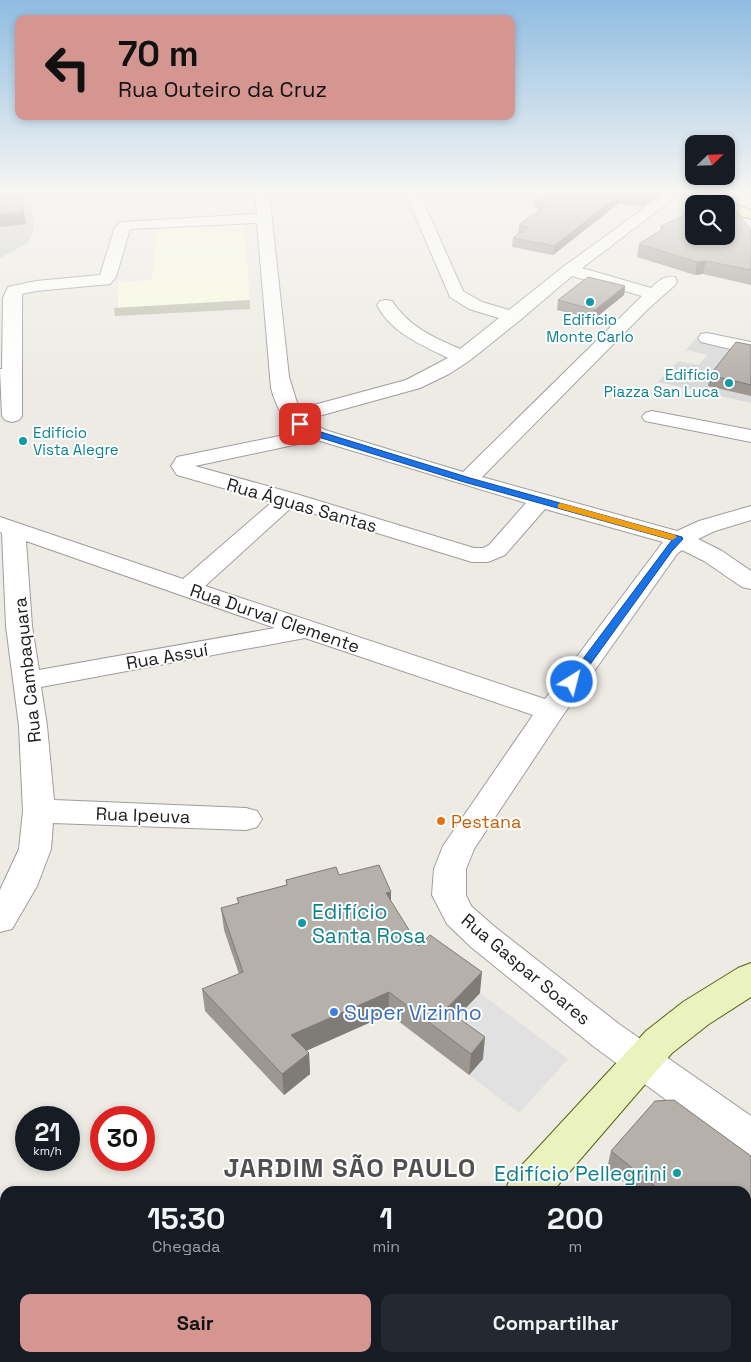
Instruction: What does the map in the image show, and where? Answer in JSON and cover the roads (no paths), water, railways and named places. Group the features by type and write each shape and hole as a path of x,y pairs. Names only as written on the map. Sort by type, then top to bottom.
{"main road":[{"path":"530,1186 641,1061 672,1030 751,978"}],"street":[{"path":"12,416 5,375 12,295 14,291 36,286 104,280 108,277 114,256"},
{"path":"268,256 276,362 282,398 293,417 307,429 467,480 678,539 713,556 751,582"},
{"path":"440,256 456,293 463,300 474,306 513,317"},
{"path":"293,417 413,384 427,378 462,357 589,256"},
{"path":"467,480 662,288 569,270"},
{"path":"386,305 393,315 408,328 462,357"},
{"path":"707,338 751,348"},
{"path":"652,417 751,436"},
{"name":"Rua Águas Santas","path":"318,434 194,460 182,464 182,468 192,473 288,499 472,555 481,556 497,550 541,500"},
{"path":"188,588 288,499"},
{"name":"Rua Gaspar Soares","path":"751,513 697,530 678,539 669,549 551,711 459,846 450,869 449,895 459,915 483,937 606,1035 751,1139"},
{"name":"Rua Durval Clemente","path":"7,526 307,630 551,711"},
{"name":"Rua Cambaquara","path":"0,919 20,886 35,849 39,811 33,726 7,526"},
{"name":"Rua Assuí","path":"28,682 307,630"},
{"name":"Rua Ipeuva","path":"39,811 246,819"}],"place":[{"name":"Edifício Monte Carlo","path":"590,302"},
{"name":"Edifício Piazza San Luca","path":"729,383"},
{"name":"Edifício Vista Alegre","path":"23,441"},
{"name":"Pestana","path":"441,821"},
{"name":"Edifício Santa Rosa","path":"302,923"},
{"name":"Super Vizinho","path":"334,1012"},
{"name":"Edifício Pellegrini","path":"677,1173"}],"district":[{"name":"JARDIM SÃO PAULO","path":"350,1168"}]}
